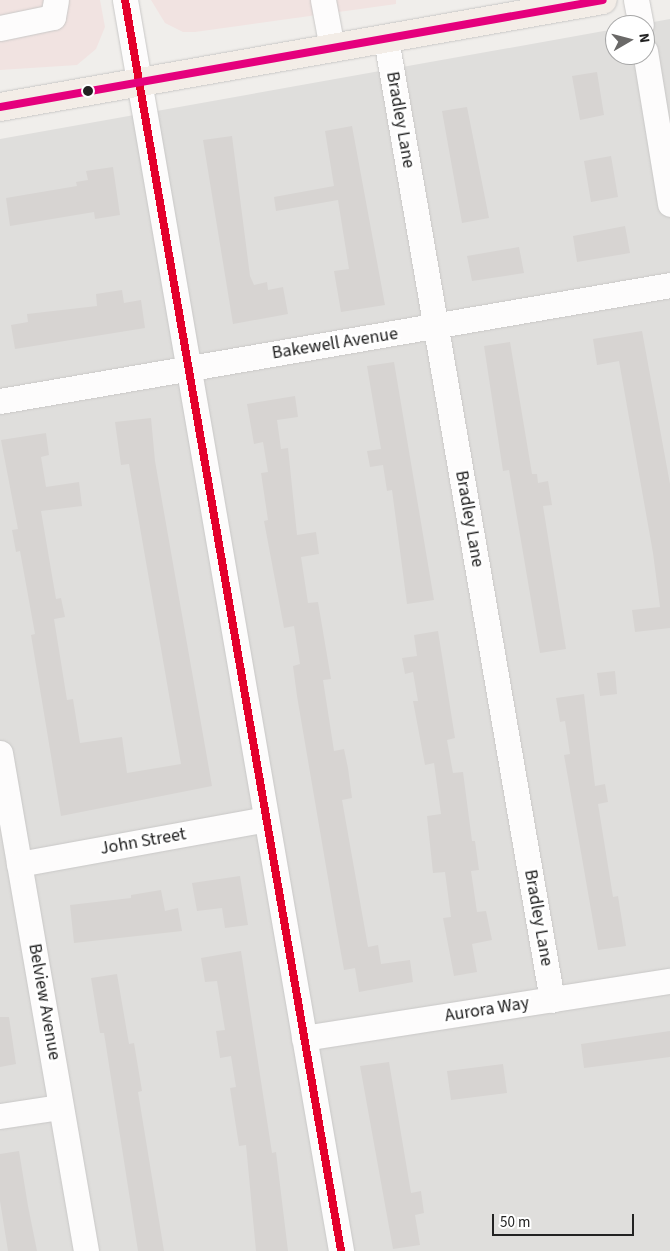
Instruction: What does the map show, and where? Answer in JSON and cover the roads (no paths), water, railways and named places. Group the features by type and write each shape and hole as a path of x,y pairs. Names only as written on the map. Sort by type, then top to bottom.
{"main road":[{"path":"0,107 603,0"}],"street":[{"path":"0,28 53,17 56,0"},
{"path":"125,0 341,1251"},
{"path":"323,0 332,48"},
{"path":"636,0 639,15"},
{"name":"Bradley Lane","path":"386,38 552,1000"},
{"path":"647,65 670,204"},
{"name":"Bakewell Avenue","path":"0,401 670,285"},
{"name":"Belview Avenue","path":"0,753 86,1251"},
{"name":"John Street","path":"19,864 266,819"},
{"name":"Aurora Way","path":"304,1038 670,981"},
{"path":"0,1116 60,1107"}]}
